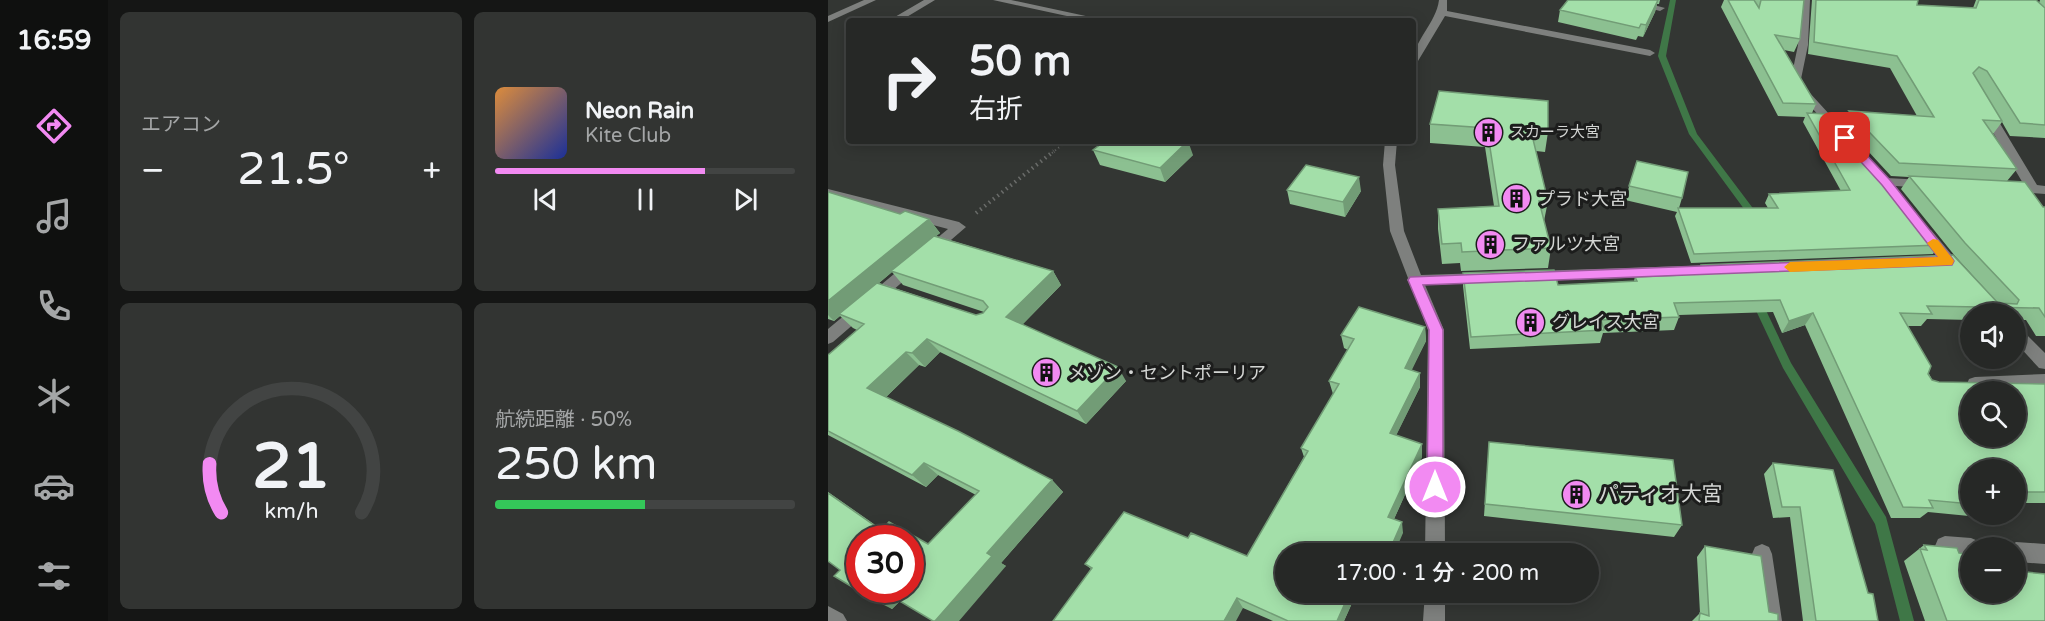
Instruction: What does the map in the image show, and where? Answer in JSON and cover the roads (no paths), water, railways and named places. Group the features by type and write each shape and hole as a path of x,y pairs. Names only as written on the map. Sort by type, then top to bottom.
{"street":[{"path":"828,19 872,0"},
{"path":"898,18 931,0"},
{"path":"997,0 1089,18"},
{"path":"1416,56 1442,13 1443,0"},
{"path":"1622,0 1660,8"},
{"path":"1806,0 1803,45 1797,80 1805,94 1842,134"},
{"path":"1442,13 1650,53"},
{"path":"1983,104 2039,190"},
{"path":"1391,144 1389,165 1397,231 1414,280 1436,330 1435,543"},
{"path":"1900,200 1882,178 1942,185"},
{"path":"1999,188 2039,190"},
{"path":"828,193 959,227 828,338"},
{"path":"1913,218 1942,262 1969,284"},
{"path":"1521,276 1734,269"},
{"path":"1414,280 1497,277"},
{"path":"887,288 909,295"},
{"path":"2026,343 2045,363"},
{"path":"2026,382 2045,381"},
{"path":"1945,546 1960,547"},
{"path":"2026,553 2045,554"},
{"path":"1762,554 1771,621"},
{"path":"1434,621 1435,603"},
{"path":"828,616 836,621"}],"waterway":[{"path":"1673,0 1662,56 1693,134 1752,213 1752,219"},
{"path":"1757,302 1787,365 1881,522 1907,621"}],"place":[{"name":"スカーラ大宮","path":"1489,132"},
{"name":"プラド大宮","path":"1516,199"},
{"name":"ファルツ大宮","path":"1491,244"},
{"name":"グレイス大宮","path":"1531,322"},
{"name":"メゾン・セントポーリア","path":"1047,373"},
{"name":"パティオ大宮","path":"1577,494"}]}
